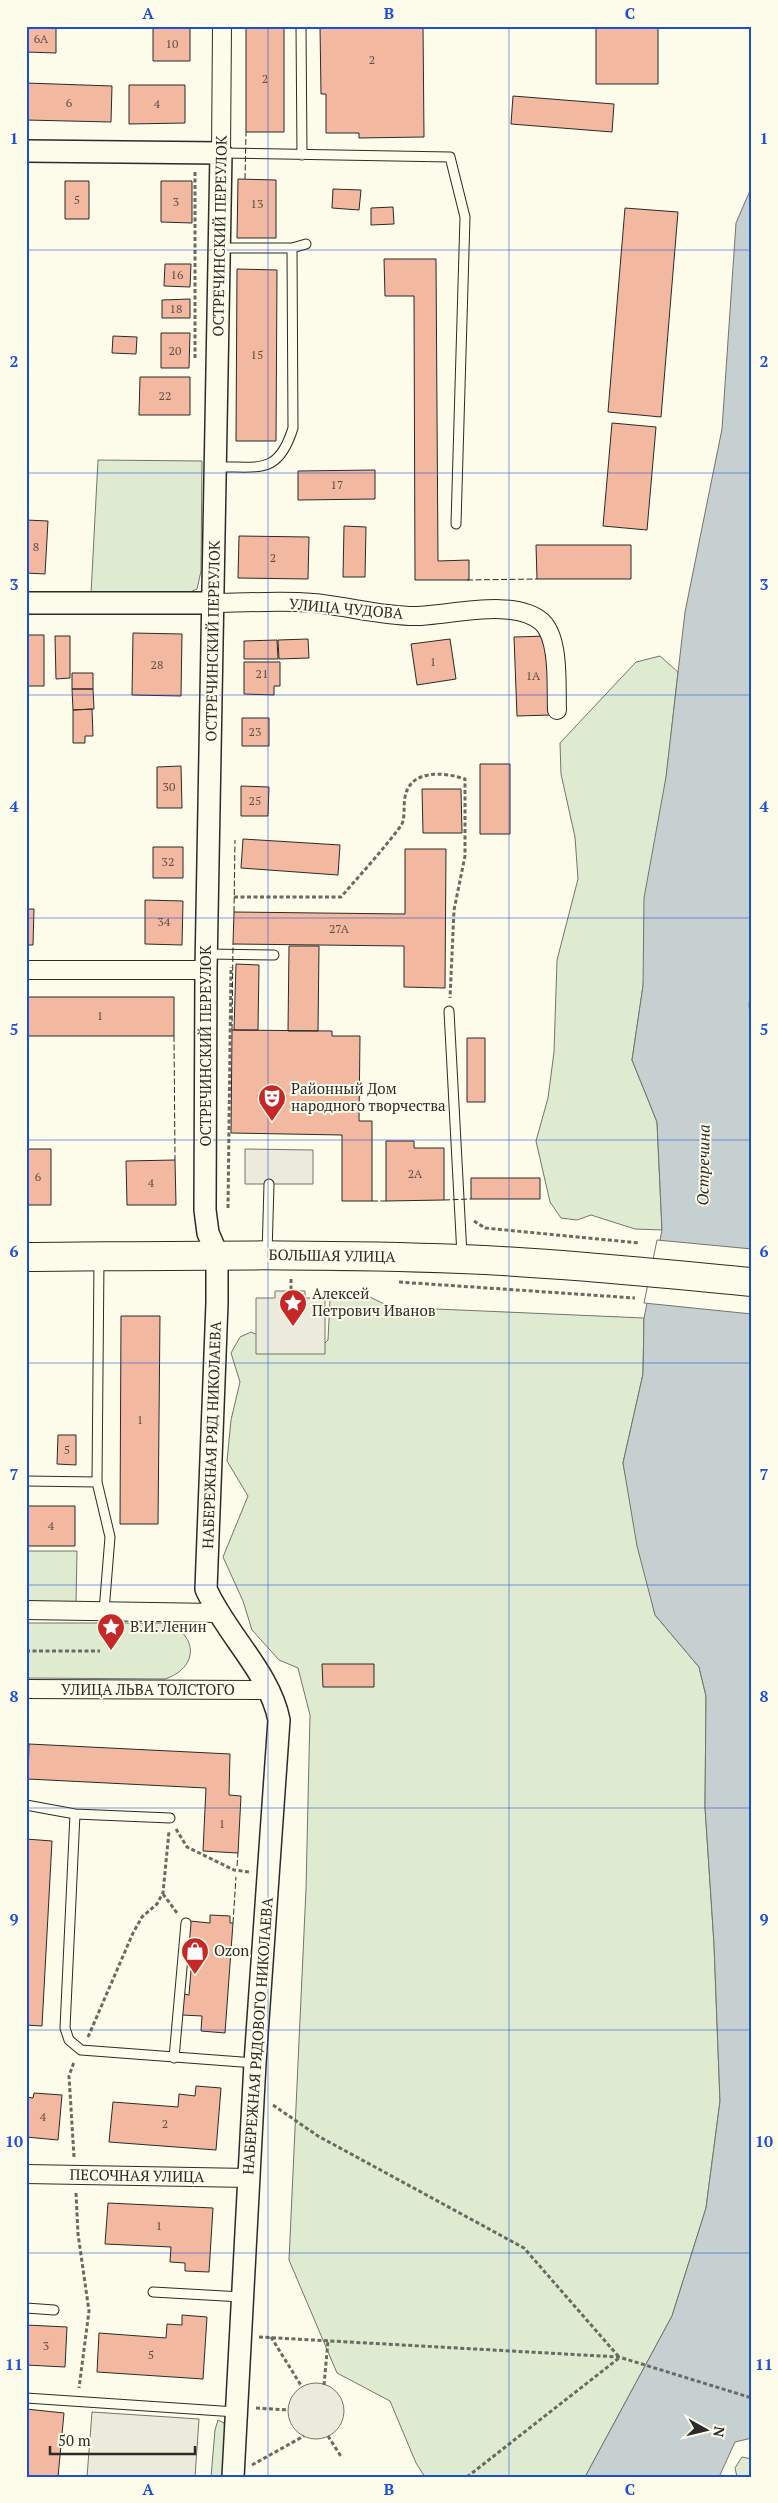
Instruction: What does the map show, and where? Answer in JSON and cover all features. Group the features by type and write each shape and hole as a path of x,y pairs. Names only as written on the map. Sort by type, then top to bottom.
{"main road":[{"name":"БОЛЬШАЯ УЛИЦА","path":"26,1257 217,1254 462,1259 638,1271 752,1282"}],"street":[{"name":"ОСТРЕЧИНСКИЙ ПЕРЕУЛОК","path":"217,1254 208,1232 204,1210 206,962 214,603 222,26"},
{"path":"26,151 221,154"},
{"name":"УЛИЦА ЧУДОВА","path":"26,603 311,603 415,616 471,609 519,612 541,622 551,636 555,657 557,710"},
{"path":"26,970 206,962"},
{"name":"НАБЕРЕЖНАЯ РЯД НИКОЛАЕВА","path":"216,1613 206,1589 217,1304 217,1254"},
{"path":"26,1610 216,1613"},
{"name":"НАБЕРЕЖНАЯ РЯДОВОГО НИКОЛАЕВА","path":"216,1613 269,1690 276,1706 279,1720 254,2063 233,2476"},
{"name":"УЛИЦА ЛЬВА ТОЛСТОГО","path":"26,1689 269,1690"},
{"name":"ПЕСОЧНАЯ УЛИЦА","path":"26,2174 248,2178"}],"lane":[{"path":"301,26 302,155"},
{"path":"221,154 450,158 465,217 456,524"},
{"path":"220,248 292,248 306,244"},
{"path":"216,467 260,466 275,462 288,446 293,428 292,248"},
{"path":"206,962 231,954 274,955"},
{"path":"449,1011 462,1259"},
{"path":"267,1255 269,1184"},
{"path":"99,1257 97,1482 110,1537 104,1611"},
{"path":"26,1481 97,1482"},
{"path":"26,1805 75,1814 170,1818"},
{"path":"75,1814 65,2028 69,2040 81,2050 254,2063"},
{"path":"174,2058 186,1923"},
{"path":"153,2292 242,2297"},
{"path":"26,2308 54,2310"},
{"path":"26,2398 236,2409"}],"path":[{"path":"234,897 341,897 402,825 405,796 409,785 422,776 440,774 465,779 465,856 454,910 449,1011"},
{"path":"228,1208 231,954"},
{"path":"461,1212 485,1228 640,1242"},
{"path":"291,1277 291,1291"},
{"path":"392,1282 635,1298"},
{"path":"26,1651 100,1651"},
{"path":"170,1818 187,1847 226,1867 249,1872"},
{"path":"78,2401 89,2311 78,2234 69,2076 100,2012 133,1933 142,1917 157,1904 163,1893 167,1869 170,1818"},
{"path":"163,1893 186,1923"},
{"path":"253,2091 318,2136 524,2248 619,2357"},
{"path":"240,2336 619,2357 752,2398"},
{"path":"271,2338 302,2387"},
{"path":"324,2385 328,2341"},
{"path":"467,2477 619,2357"},
{"path":"236,2409 288,2410"},
{"path":"233,2476 304,2436"},
{"path":"328,2436 342,2458"}],"green space":[{"path":"98,460 202,461 201,571 197,589 183,595 91,594"},
{"path":"660,656 678,672 643,986 632,1060 657,1122 662,1230 635,1229 591,1215 577,1220 561,1218 550,1202 536,1141 548,1098 554,1052 557,960 578,879 575,837 561,774 560,743 636,662"},
{"path":"345,1292 366,1295 390,1307 644,1318 643,1374 623,1463 655,1615 699,1667 706,1696 705,1807 714,1944 720,2101 706,2208 672,2316 585,2477 425,2477 416,2463 390,2401 337,2373 289,2260 306,1889 310,1715 298,1668 279,1660 252,1630 243,1601 223,1557 248,1496 227,1461 231,1420 240,1382 231,1353 240,1337 251,1332 287,1348 320,1348 328,1340 330,1299"},
{"path":"26,1551 77,1551 76,1603 26,1603"},
{"path":"26,1623 167,1623 185,1636 189,1644 189,1660 176,1674 165,1679 26,1678"},
{"path":"218,2420 224,2423 225,2428 222,2477 211,2477 215,2430"},
{"path":"742,2457 752,2459 752,2477 737,2477 735,2468"}],"shaded area":[{"path":"245,1149 313,1150 313,1184 245,1184"},
{"path":"275,1291 305,1291 305,1298 325,1298 325,1354 256,1354 256,1298 275,1298"},
{"path":"316,2383 327,2385 336,2391 342,2400 344,2411 342,2422 336,2431 327,2437 316,2439 305,2437 296,2431 290,2422 288,2411 290,2400 296,2391 305,2385"},
{"path":"92,2412 199,2419 195,2477 87,2477"}],"water":[{"name":"Остречина","path":"752,186 752,977 749,1005 752,1035 752,2438 735,2442 719,2477 585,2477 672,2316 706,2208 720,2101 714,1944 705,1807 706,1696 699,1667 655,1615 637,1546 623,1463 643,1374 644,1318 662,1230 657,1122 632,1060 643,986 644,898 666,777 685,612 722,429 736,223"}],"pier":[{"path":"657,1240 752,1249 752,1314 644,1303"}],"building":[{"path":"26,26 56,26 56,53 26,52"},
{"path":"153,26 190,26 190,61 153,61"},
{"path":"246,26 284,26 284,132 246,132"},
{"path":"320,26 423,26 424,137 359,138 359,133 326,133 326,94 321,94"},
{"path":"596,26 658,26 658,84 596,84"},
{"path":"26,83 112,86 111,122 26,120"},
{"path":"129,85 185,85 185,123 129,124"},
{"path":"513,96 614,104 612,132 511,124"},
{"path":"238,179 276,180 276,238 237,238"},
{"path":"65,181 89,181 89,219 65,219"},
{"path":"161,181 192,181 192,223 161,222"},
{"path":"333,189 361,190 359,210 332,208"},
{"path":"393,207 394,224 371,225 371,208"},
{"path":"625,208 678,212 661,417 608,412"},
{"path":"384,259 436,259 438,561 469,560 469,580 415,580 414,296 385,296"},
{"path":"165,264 191,264 190,287 164,286"},
{"path":"237,269 277,270 276,441 236,441"},
{"path":"190,299 190,318 162,318 162,300"},
{"path":"161,333 190,333 189,368 161,368"},
{"path":"113,336 137,337 136,354 112,353"},
{"path":"140,377 190,377 190,415 139,415"},
{"path":"612,423 656,427 647,530 603,526"},
{"path":"375,470 375,499 298,500 298,471"},
{"path":"26,520 48,521 45,574 26,573"},
{"path":"344,526 366,527 365,577 343,577"},
{"path":"239,536 309,537 308,579 238,578"},
{"path":"536,545 631,545 631,579 537,579"},
{"path":"133,633 182,634 181,696 132,695"},
{"path":"26,635 44,635 44,686 26,686"},
{"path":"55,636 70,636 70,678 56,679"},
{"path":"548,636 551,715 517,716 514,637"},
{"path":"308,639 309,658 279,659 278,640"},
{"path":"450,639 456,679 417,685 411,644"},
{"path":"277,640 278,659 244,659 244,641"},
{"path":"244,662 280,662 280,686 274,686 274,695 244,694"},
{"path":"72,673 93,673 93,689 72,689"},
{"path":"72,689 93,689 94,709 73,710"},
{"path":"92,709 93,736 85,736 85,743 73,743 73,710"},
{"path":"242,718 269,718 269,746 242,746"},
{"path":"480,764 510,764 510,834 480,834"},
{"path":"181,766 182,808 157,808 157,767"},
{"path":"241,786 269,787 268,816 241,816"},
{"path":"422,789 461,789 462,833 423,833"},
{"path":"243,839 340,845 338,875 241,868"},
{"path":"153,847 183,847 183,878 153,878"},
{"path":"405,849 446,849 445,988 404,987 404,946 233,944 234,912 405,914"},
{"path":"145,900 183,901 182,945 145,944"},
{"path":"26,909 34,909 33,945 26,945"},
{"path":"289,946 319,946 318,1031 288,1031"},
{"path":"236,964 259,965 258,1030 234,1030"},
{"path":"26,997 174,997 174,1036 26,1036"},
{"path":"232,1030 332,1031 332,1036 360,1036 359,1121 372,1121 372,1201 342,1201 342,1135 231,1133"},
{"path":"467,1038 485,1038 485,1102 467,1102"},
{"path":"386,1141 414,1141 414,1148 444,1148 444,1200 386,1201"},
{"path":"26,1149 51,1149 51,1205 26,1205"},
{"path":"175,1160 176,1205 127,1205 126,1161"},
{"path":"471,1178 540,1178 540,1199 471,1199"},
{"path":"121,1316 160,1316 158,1524 120,1524"},
{"path":"58,1435 76,1435 76,1465 57,1464"},
{"path":"26,1506 75,1506 75,1546 26,1546"},
{"path":"322,1664 374,1664 374,1687 323,1687"},
{"path":"29,1744 230,1754 229,1795 241,1796 238,1853 203,1851 206,1788 28,1779"},
{"path":"26,1839 52,1841 42,2026 26,2025"},
{"path":"210,1915 230,1916 230,1923 233,1923 225,2033 201,2031 202,2016 182,2015 184,1994 189,1995 193,1946 188,1945 190,1921 210,1923"},
{"path":"196,2086 221,2088 216,2150 109,2142 113,2102 178,2107 179,2094 195,2096"},
{"path":"34,2093 62,2095 58,2140 26,2137 26,2097 33,2098"},
{"path":"108,2203 213,2208 209,2272 185,2271 185,2263 170,2262 171,2247 105,2244"},
{"path":"182,2315 207,2317 203,2379 97,2372 99,2333 166,2338 167,2324 182,2325"},
{"path":"26,2325 67,2327 65,2367 26,2365"},
{"path":"26,2409 64,2413 58,2477 26,2477"}],"fence":[{"path":"245,179 246,132"},
{"path":"467,580 537,579"},
{"path":"234,912 235,840"},
{"path":"232,1030 233,944"},
{"path":"174,1036 175,1160"},
{"path":"444,1200 471,1199"},
{"path":"372,1201 386,1201"},
{"path":"237,1866 238,1853"},
{"path":"233,1923 236,1877"}],"place":[{"name":"Районный Дом народного творчества","path":"272,1122"},
{"name":"Алексей Петрович Иванов","path":"293,1327"},
{"name":"В.И. Ленин","path":"111,1651"},
{"name":"Ozon","path":"195,1975"}]}
